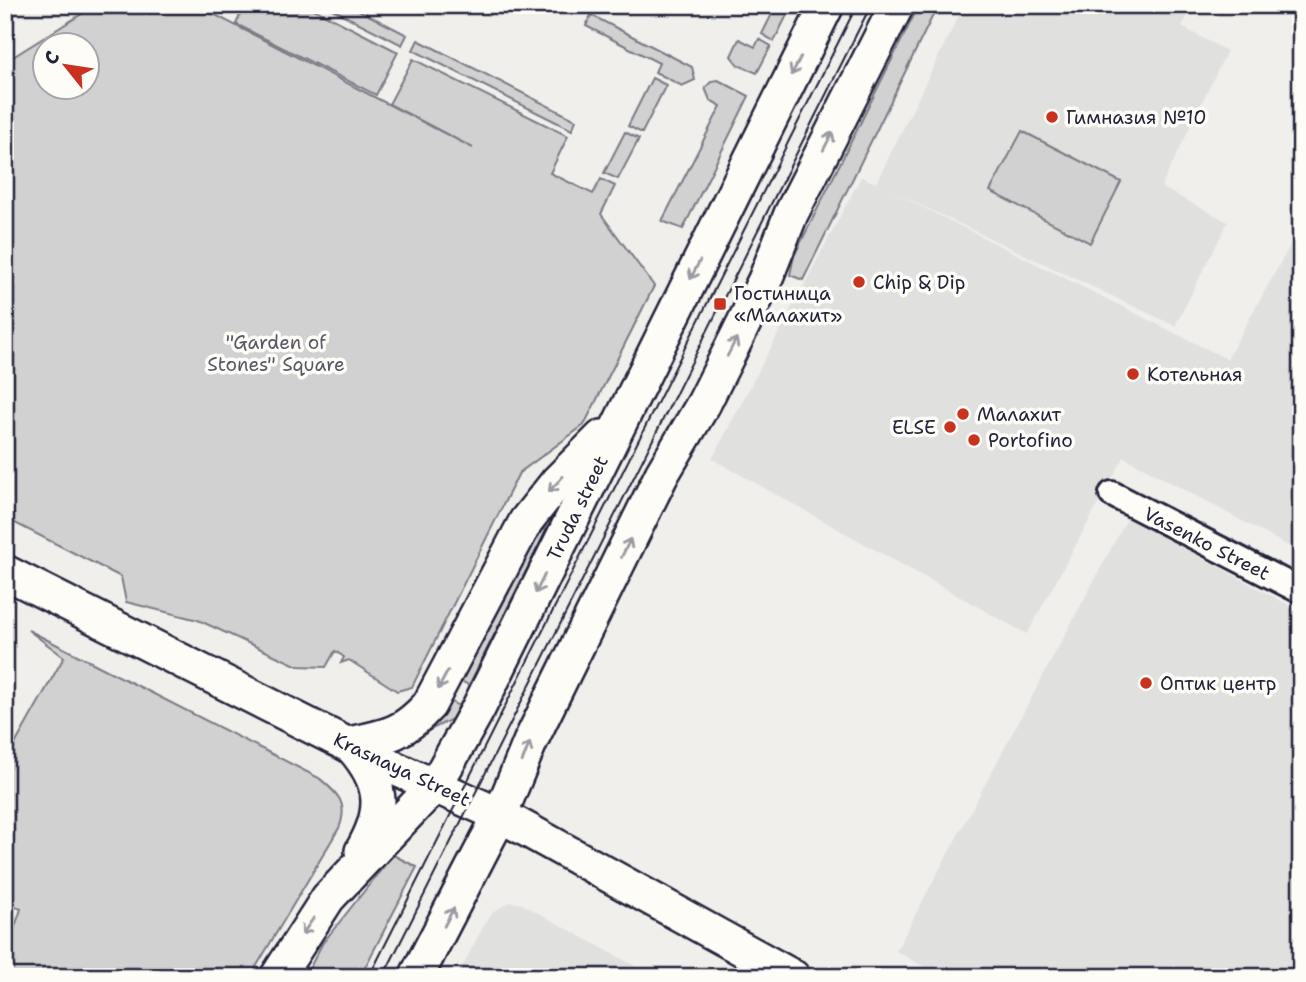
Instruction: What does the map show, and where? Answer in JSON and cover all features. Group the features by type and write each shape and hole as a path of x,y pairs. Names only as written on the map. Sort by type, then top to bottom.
{"main road":[{"name":"Truda street","path":"277,977 328,898 436,785 478,709 827,5"},
{"path":"416,977 500,816 531,740 662,474 704,403 743,325 791,214 897,5"},
{"path":"328,898 364,848 378,807 379,793 375,778 349,744 395,735 413,722 429,705 526,521 557,482 621,419"},
{"name":"Krasnaya Street","path":"5,572 394,768 500,816 793,977"}],"street":[{"name":"Vasenko Street","path":"1112,494 1301,591"}],"shaded area":[{"path":"964,5 1193,5 1182,27 1227,51 1161,187 1228,222 1175,326 884,188 1227,359 1301,226 1301,553 1124,457 1027,634 712,459 861,177 876,183"},
{"path":"1128,517 1301,612 1301,977 943,977 896,951"},
{"path":"510,902 522,904 655,977 457,977 493,912"}],"green space":[{"name":"\"Garden of Stones\" Square","path":"96,5 196,5 473,148 389,104 413,59 568,136 550,173 593,194 601,179 615,186 601,214 654,286 584,425 519,473 412,687 397,691 349,660 341,663 344,657 335,651 326,667 298,666 198,620 126,602 121,577 5,518 5,62 32,45 32,102 102,102 102,32 53,32"},
{"path":"245,5 306,5 398,52 376,95 236,24"},
{"path":"324,5 349,5 407,35 402,45"},
{"path":"760,5 792,5 774,41 762,34 773,12"},
{"path":"919,5 938,5 803,280 790,275 794,256"},
{"path":"591,15 692,67 695,80 682,86 655,72 659,63 586,26"},
{"path":"739,39 755,47 759,39 771,46 757,73 738,65 731,56"},
{"path":"418,40 576,120 572,130 413,50"},
{"path":"652,78 666,85 642,133 628,126"},
{"path":"718,80 749,96 683,229 662,221 721,106 710,100 705,88 712,81"},
{"path":"1022,131 1121,182 1090,243 990,191"},
{"path":"625,132 639,139 618,179 604,173"},
{"path":"549,525 469,685 458,680 528,542"},
{"path":"28,630 319,778 340,800 343,812 339,828 250,977 5,977 5,932 12,935 21,909 5,902 5,762 64,657"},
{"path":"448,700 459,706 452,719 422,734"},
{"path":"393,855 417,867 360,977 305,977 322,944"}],"tram line":[{"path":"369,977 857,5"},
{"path":"383,977 871,5"}],"place":[{"name":"Гимназия №10","path":"1052,117"},
{"name":"Chip & Dip","path":"859,282"},
{"name":"Гостиница «Малахит»","path":"720,304"},
{"name":"Котельная","path":"1133,374"},
{"name":"Малахит","path":"963,414"},
{"name":"ELSE","path":"950,427"},
{"name":"Portofino","path":"974,440"},
{"name":"Оптик центр","path":"1146,683"}]}
